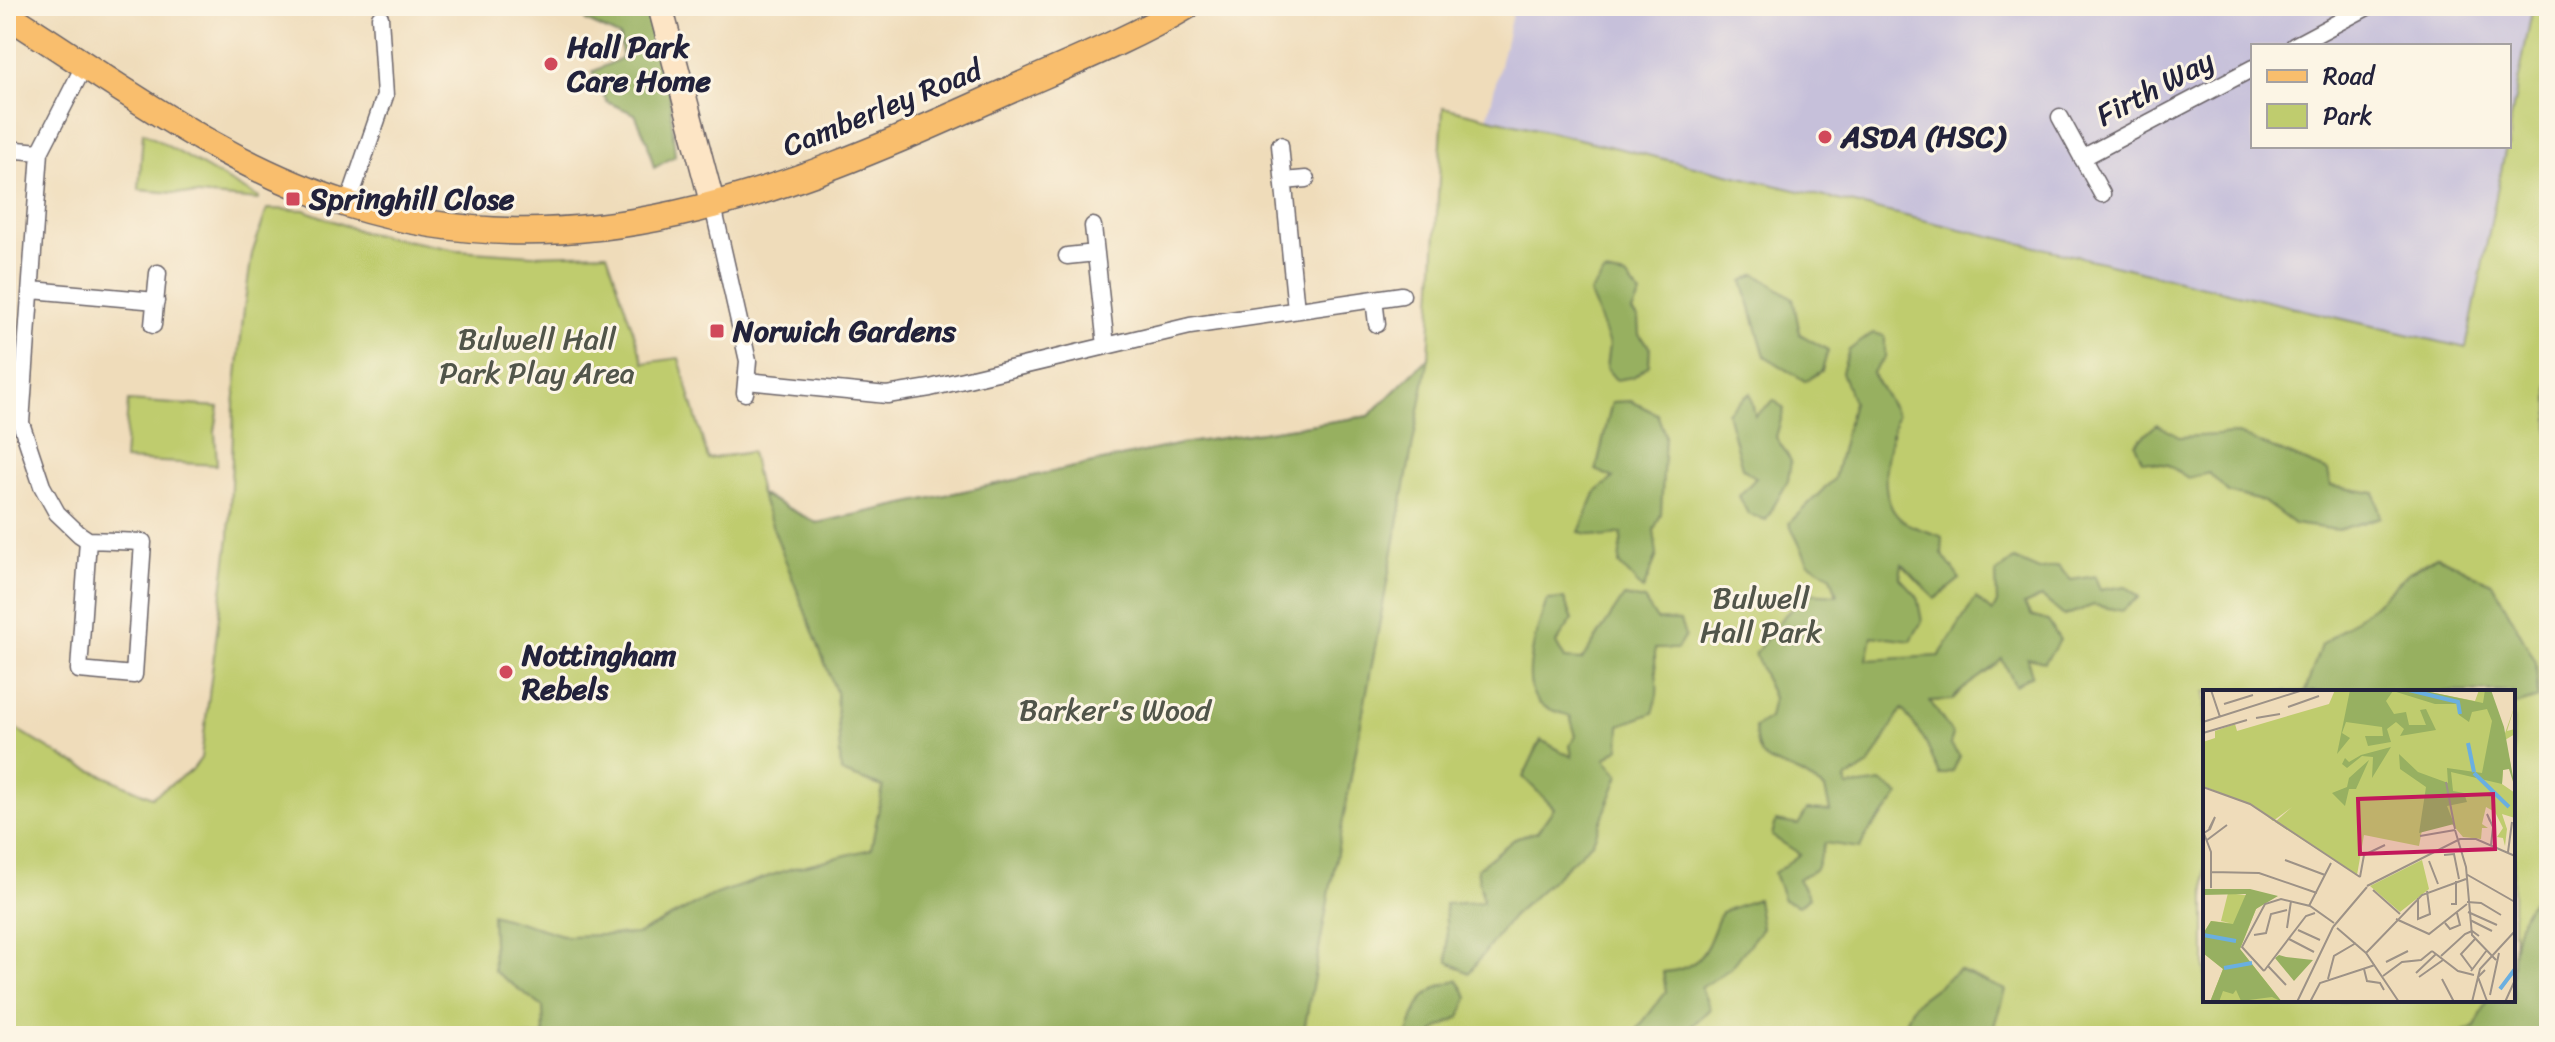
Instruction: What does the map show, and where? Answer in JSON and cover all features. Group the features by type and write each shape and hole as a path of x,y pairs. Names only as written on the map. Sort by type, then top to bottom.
{"main road":[{"name":"Camberley Road","path":"1074,61 1128,25 1181,6"},
{"name":"Camberley Road","path":"6,14 229,154 348,204 451,226 519,232 648,222 713,206 840,164 1145,31 1187,6"}],"street":[{"path":"660,6 713,206 748,361 746,387 887,395 1190,326 1402,295"},
{"path":"2298,44 2369,6"},
{"path":"348,204 385,96 380,17"},
{"path":"85,64 40,152 21,423 30,459 57,513 88,540 143,542 134,675 79,670 88,540"},
{"name":"Firth Way","path":"2082,158 2251,69"},
{"name":"Firth Way","path":"2060,117 2102,194"},
{"path":"1280,145 1296,310"},
{"path":"6,149 40,152"},
{"path":"1284,181 1306,179"},
{"path":"1093,226 1106,346"},
{"path":"1067,256 1096,253"},
{"path":"153,325 158,273"},
{"path":"32,290 156,301"},
{"path":"1374,299 1377,324"},
{"path":"6,380 24,381"}],"shaded area":[{"path":"1514,6 2533,6 2511,119 2511,44 2251,44 2251,148 2506,148 2466,348 1487,120"}],"green space":[{"path":"584,6 647,6 669,87 675,156 654,168 635,114 607,102 592,72 622,58 620,37 586,21"},
{"name":"Bulwell Hall Park","path":"2533,6 2549,6 2549,1036 6,1036 6,723 68,760 152,797 192,770 201,758 229,537 234,405 244,308 252,254 267,209 304,210 362,232 457,250 532,255 607,253 644,363 679,358 708,459 751,452 760,494 817,523 1181,444 1369,416 1429,357 1443,107 2466,348 2506,148 2511,148 2511,119"},
{"path":"143,132 259,198 258,200 139,190"},
{"path":"1605,273 1626,277 1640,295 1632,312 1638,318 1639,335 1650,346 1649,365 1633,377 1616,380 1606,368 1609,345 1590,293"},
{"path":"1756,274 1793,298 1800,334 1828,350 1822,371 1805,381 1765,356 1743,281"},
{"path":"1873,333 1885,336 1885,358 1872,373 1897,415 1886,471 1888,499 1903,521 1943,537 1942,554 1960,579 1935,599 1902,564 1900,578 1917,596 1922,621 1911,641 1872,636 1867,660 1939,656 1976,598 1992,612 1997,603 1996,573 2014,559 2039,570 2058,566 2071,580 2095,576 2100,590 2126,586 2139,597 2122,611 2094,605 2064,616 2042,597 2024,605 2032,616 2048,621 2060,640 2045,662 2027,658 2032,675 2015,685 2002,659 1952,700 1930,701 1953,735 1950,745 1960,756 1953,771 1940,775 1924,739 1902,709 1870,764 1845,780 1847,787 1882,782 1899,795 1868,832 1860,848 1825,843 1816,869 1798,879 1809,897 1799,906 1784,900 1774,873 1800,854 1772,836 1776,821 1798,825 1807,810 1830,811 1825,789 1761,755 1755,727 1769,718 1773,698 1755,654 1782,618 1808,593 1837,595 1831,576 1808,562 1789,523 1834,479 1853,402 1842,372 1849,350"},
{"name":"Barker's Wood","path":"1429,357 1303,1036 544,1036 543,1007 494,971 492,914 566,936 638,934 711,896 790,869 871,849 883,787 841,772 836,692 760,494 817,523 1181,444 1369,416"},
{"path":"1750,393 1755,416 1774,400 1784,409 1776,437 1791,461 1788,481 1766,520 1748,514 1739,496 1756,478 1742,468 1727,412"},
{"path":"128,401 219,407 215,431 217,465 124,460"},
{"path":"1631,401 1657,414 1665,435 1661,514 1654,530 1657,555 1643,590 1619,564 1622,533 1604,537 1579,532 1595,493 1613,478 1596,470 1612,402"},
{"path":"2157,424 2179,437 2238,434 2328,471 2331,486 2375,493 2381,517 2338,530 2294,524 2264,502 2228,492 2209,473 2188,478 2168,465 2142,461 2135,444"},
{"path":"2438,556 2493,584 2536,662 2538,698 2515,705 2515,690 2306,690 2321,645 2372,607 2409,572"},
{"path":"1624,596 1644,600 1657,620 1680,621 1685,636 1677,649 1655,649 1657,688 1653,713 1620,725 1619,748 1605,759 1619,775 1593,842 1512,917 1469,973 1448,962 1445,904 1483,902 1477,869 1517,837 1537,832 1554,808 1523,777 1541,740 1572,757 1570,745 1576,736 1570,716 1540,704 1530,682 1532,653 1547,600 1564,599 1573,619 1556,643 1565,659 1582,660"},
{"path":"2549,877 2549,970 2538,1036 2456,1036 2475,1027 2487,1002 2515,1002 2516,934 2536,894"},
{"path":"1757,899 1762,928 1731,968 1701,988 1710,1009 1681,1036 1632,1036 1666,992 1663,972 1677,970 1696,961 1708,945 1721,912"},
{"path":"1959,970 2005,990 1991,1036 1939,1036 1940,1029 1922,1030 1919,1036 1899,1036 1914,1004"},
{"path":"1458,980 1468,997 1460,1017 1434,1031 1432,1036 1407,1036 1423,999 1436,988"}],"place":[{"name":"Hall Park Care Home","path":"551,64"},
{"name":"ASDA (HSC)","path":"1825,137"},
{"name":"Springhill Close","path":"293,199"},
{"name":"Norwich Gardens","path":"717,331"},
{"name":"Nottingham Rebels","path":"506,672"}],"park label":[{"name":"Bulwell Hall Park Play Area","path":"537,356"}]}
